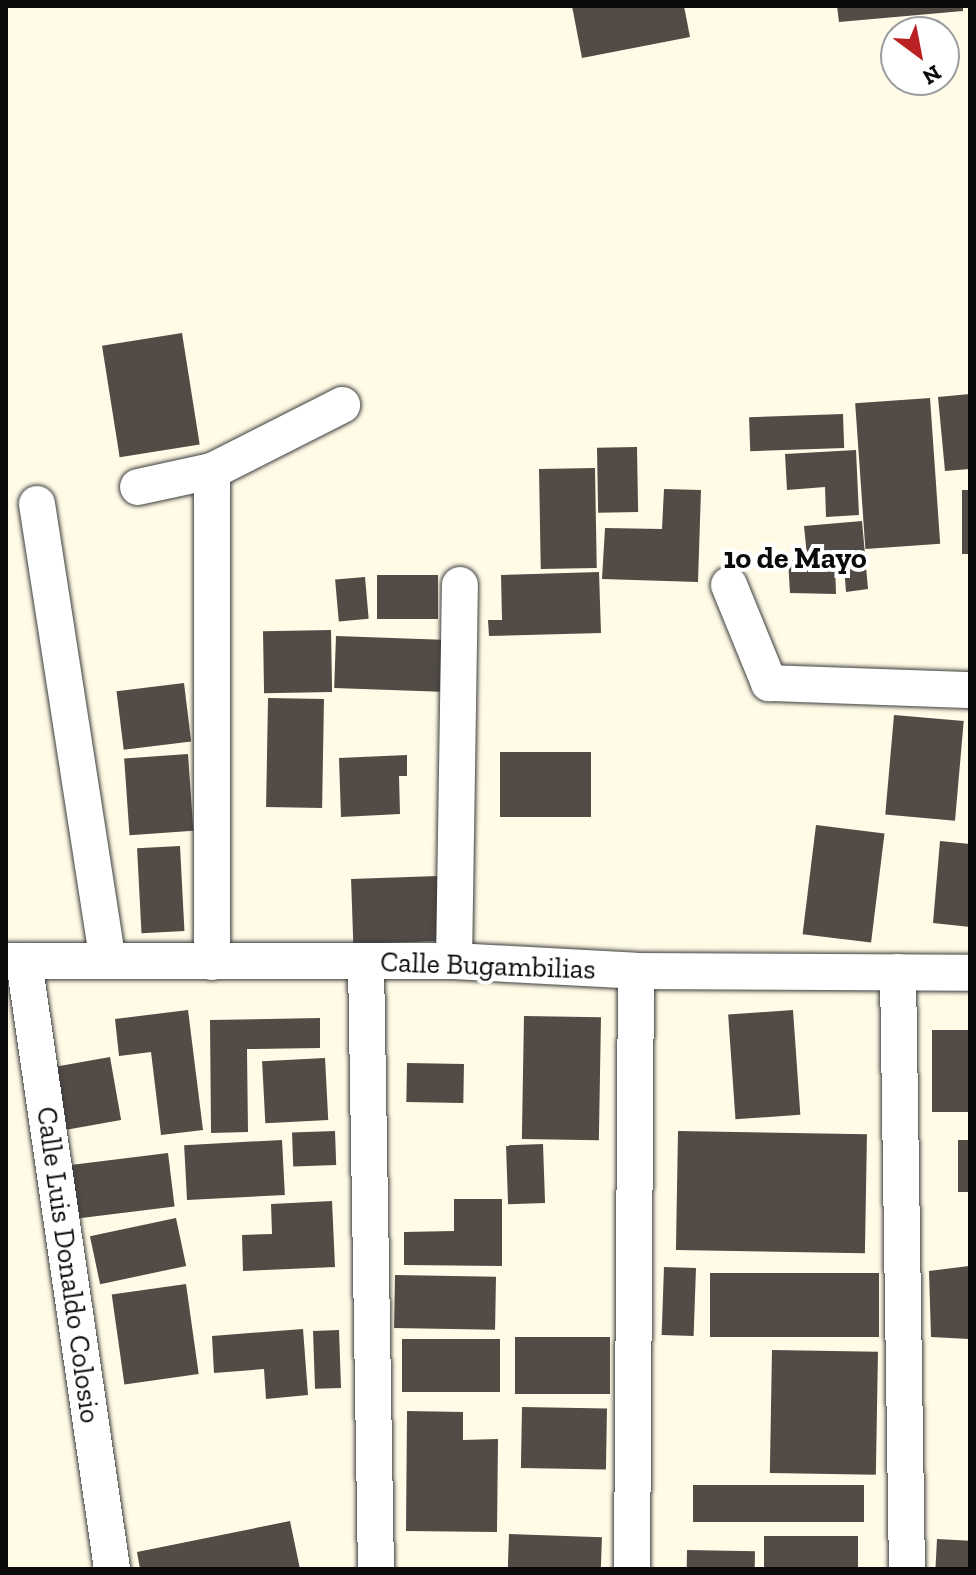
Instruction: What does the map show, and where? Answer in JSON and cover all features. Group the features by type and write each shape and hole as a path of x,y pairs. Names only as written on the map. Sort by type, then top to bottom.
{"street":[{"path":"138,487 212,471 342,405"},
{"path":"212,471 212,962"},
{"path":"37,504 108,961"},
{"path":"454,961 460,585"},
{"path":"729,585 769,683 970,690"},
{"name":"Calle Bugambilias","path":"15,961 454,961 636,971 970,973"},
{"name":"Calle Luis Donaldo Colosio","path":"15,961 112,1569"},
{"path":"366,962 376,1569"},
{"path":"632,1569 636,971"},
{"path":"898,972 907,1569"}],"building":[{"path":"572,6 684,6 690,37 582,58"},
{"path":"837,6 963,6 963,11 839,22"},
{"path":"182,333 200,445 120,457 102,346"},
{"path":"970,394 970,469 945,471 938,397"},
{"path":"930,398 940,544 865,549 855,403"},
{"path":"843,414 844,448 750,451 749,417"},
{"path":"637,447 638,512 598,513 597,448"},
{"path":"856,450 859,515 826,517 825,487 787,490 785,454"},
{"path":"595,468 597,568 541,569 539,469"},
{"path":"664,489 701,490 698,582 602,579 605,528 662,529"},
{"path":"962,490 970,490 970,554 962,554"},
{"path":"862,521 868,589 846,592 843,553 807,556 804,526"},
{"path":"788,560 835,563 836,594 790,593"},
{"path":"599,572 601,633 489,636 488,620 502,620 501,575"},
{"path":"377,575 438,575 438,619 377,619"},
{"path":"365,577 369,619 339,621 335,580"},
{"path":"331,630 332,692 264,693 263,631"},
{"path":"336,636 442,640 440,692 334,688"},
{"path":"184,683 191,742 124,750 117,691"},
{"path":"268,698 324,699 322,808 266,807"},
{"path":"894,715 964,721 955,821 885,815"},
{"path":"500,752 591,752 591,817 500,817"},
{"path":"188,754 193,831 130,835 124,758"},
{"path":"407,755 407,776 399,776 400,814 341,817 339,758"},
{"path":"816,825 884,833 871,943 803,934"},
{"path":"940,841 970,844 970,927 933,923"},
{"path":"180,846 184,931 142,933 137,848"},
{"path":"438,876 440,941 353,944 351,879"},
{"path":"188,1010 203,1130 161,1135 151,1052 119,1056 115,1019"},
{"path":"793,1010 800,1115 735,1119 728,1015"},
{"path":"524,1016 601,1017 599,1140 522,1139"},
{"path":"320,1018 320,1048 247,1049 248,1132 211,1133 210,1020"},
{"path":"932,1030 970,1030 970,1112 932,1112"},
{"path":"110,1057 121,1120 65,1130 54,1067"},
{"path":"325,1058 328,1120 265,1123 262,1061"},
{"path":"407,1063 464,1064 463,1103 406,1102"},
{"path":"335,1131 336,1165 293,1166 292,1133"},
{"path":"678,1131 867,1134 865,1253 676,1250"},
{"path":"282,1140 285,1195 187,1200 184,1145"},
{"path":"958,1140 970,1140 970,1192 958,1192"},
{"path":"543,1144 545,1203 508,1204 506,1145"},
{"path":"168,1153 175,1207 75,1219 69,1165"},
{"path":"454,1199 502,1199 502,1266 404,1265 404,1232 454,1231"},
{"path":"332,1201 335,1267 243,1271 242,1235 272,1234 271,1204"},
{"path":"176,1218 186,1266 100,1284 90,1236"},
{"path":"969,1266 969,1339 931,1337 929,1271"},
{"path":"664,1267 696,1268 694,1336 662,1335"},
{"path":"710,1273 879,1273 879,1337 710,1337"},
{"path":"395,1275 496,1277 495,1330 394,1328"},
{"path":"186,1284 199,1374 124,1385 112,1294"},
{"path":"303,1329 308,1395 266,1399 264,1369 214,1373 212,1336"},
{"path":"339,1330 341,1388 315,1389 313,1331"},
{"path":"515,1337 610,1337 610,1394 515,1394"},
{"path":"402,1339 500,1339 500,1392 402,1392"},
{"path":"772,1350 878,1352 876,1475 770,1473"},
{"path":"522,1407 607,1408 606,1469 521,1468"},
{"path":"407,1411 463,1412 463,1440 498,1439 497,1532 406,1531"},
{"path":"693,1485 864,1485 864,1522 693,1522"},
{"path":"290,1521 300,1569 140,1569 137,1552"},
{"path":"509,1534 602,1537 601,1569 508,1569"},
{"path":"764,1536 858,1536 858,1569 764,1569"},
{"path":"937,1539 970,1541 968,1569 935,1569"},
{"path":"687,1550 755,1551 755,1569 687,1569"}],"district":[{"name":"1o de Mayo","path":"795,558"}]}
